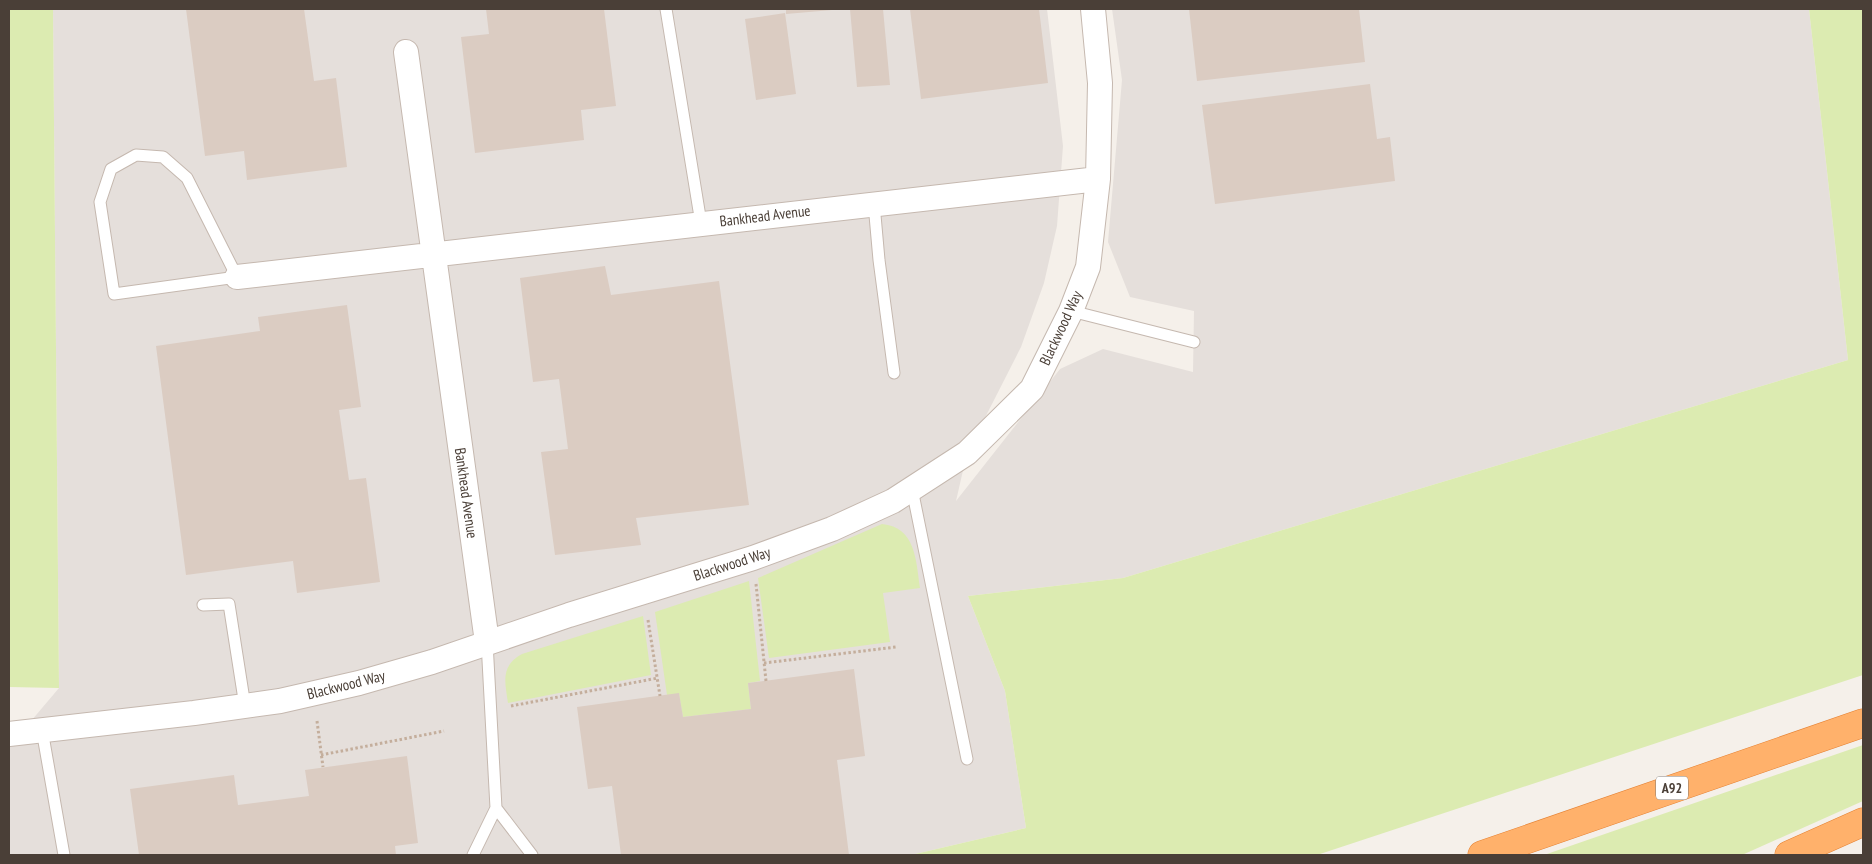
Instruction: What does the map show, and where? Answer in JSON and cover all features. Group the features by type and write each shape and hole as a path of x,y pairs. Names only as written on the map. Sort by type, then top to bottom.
{"highway":[{"name":"A92","path":"1482,855 1863,723"},
{"path":"1789,855 1863,822"}],"street":[{"name":"Blackwood Way","path":"9,734 245,706 359,683 432,662 487,642 753,558 832,529 892,501 967,454 1032,389 1071,311 1088,267 1098,179 1100,84 1093,9"},
{"name":"Bankhead Avenue","path":"406,52 432,254 487,642"},
{"name":"Bankhead Avenue","path":"236,277 1098,179"}],"lane":[{"path":"666,9 701,224"},
{"path":"136,156 163,157 187,178 236,277 114,294 100,202 111,169 136,156"},
{"path":"874,204 879,260 894,373"},
{"path":"1071,311 1194,342"},
{"path":"912,489 968,759"},
{"path":"203,605 229,604 245,706"},
{"path":"473,855 496,808 487,642"},
{"path":"42,730 64,855"},
{"path":"496,808 532,855"}],"path":[{"path":"753,558 766,681"},
{"path":"643,592 660,696"},
{"path":"764,663 896,647"},
{"path":"491,710 658,678"},
{"path":"314,693 323,767"},
{"path":"321,754 444,731"}],"shaded area":[{"path":"53,9 1047,9 1063,146 1057,226 1044,283 1021,347 967,453 956,501 1060,369 1103,349 1193,372 1194,311 1130,297 1108,242 1122,80 1112,9 1809,9 1848,360 1123,578 968,596 1005,691 1026,828 911,855 10,855 9,747 59,688"}],"green space":[{"path":"9,9 53,9 59,688 9,687"},
{"path":"1809,9 1863,9 1863,675 1317,855 911,855 1026,828 1005,691 968,596 1123,578 1848,360"},
{"path":"882,524 902,531 908,538 915,557 920,588 883,593 890,642 769,658 758,578"},
{"path":"749,581 760,681 748,683 751,709 683,717 679,694 667,695 655,612"},
{"path":"643,616 651,675 508,703 505,681 507,669 522,654"},
{"path":"1863,745 1863,801 1742,855 1544,855"}],"building":[{"path":"186,9 304,9 314,81 336,78 347,167 247,180 244,151 205,156"},
{"path":"486,9 604,9 616,106 581,110 584,140 475,153 461,37 489,34"},
{"path":"786,9 832,9 832,10 786,14"},
{"path":"850,9 883,9 890,85 857,87"},
{"path":"910,9 1039,9 1048,83 921,99"},
{"path":"1189,9 1359,9 1365,62 1197,81"},
{"path":"785,13 796,94 756,100 745,19"},
{"path":"1370,84 1377,139 1390,137 1395,181 1215,204 1202,105"},
{"path":"605,266 611,295 719,281 749,505 636,518 641,545 555,555 541,452 568,449 559,379 533,382 520,278"},
{"path":"347,305 361,407 339,410 349,480 366,478 380,582 297,593 293,561 186,575 156,346 260,331 258,317"},
{"path":"854,669 865,756 837,760 849,855 621,855 612,786 588,789 577,707 679,693 683,717 751,709 748,683"},
{"path":"407,756 418,843 395,846 396,855 139,855 130,789 234,775 238,805 309,796 305,770"}]}
